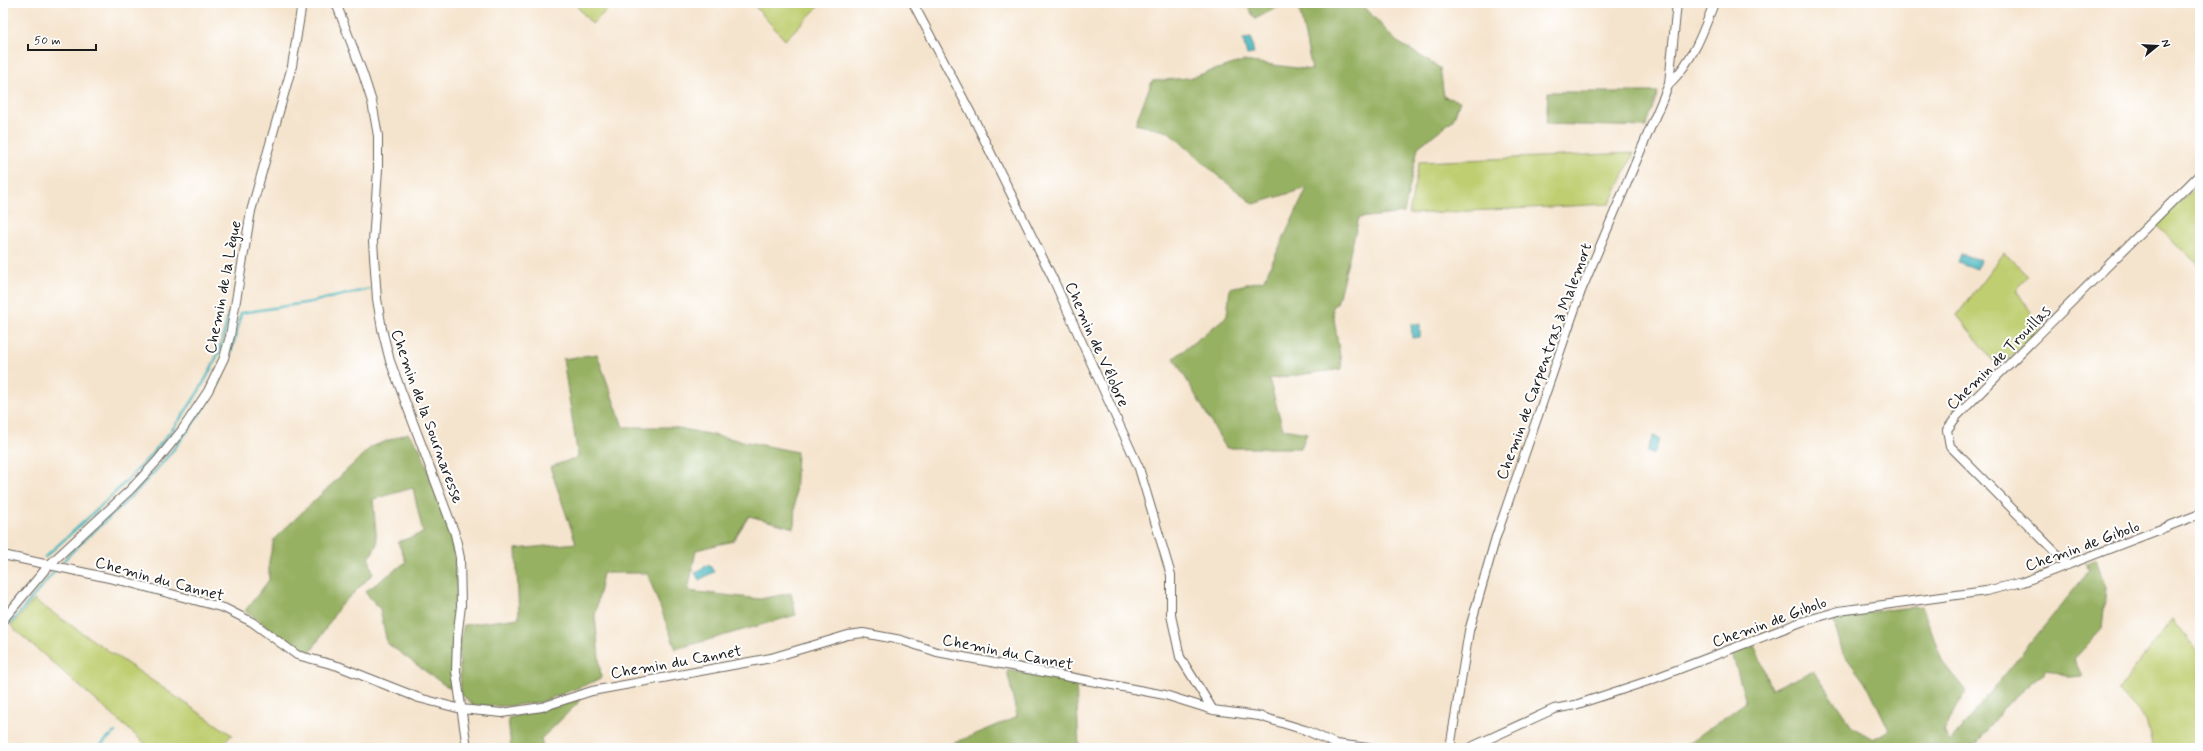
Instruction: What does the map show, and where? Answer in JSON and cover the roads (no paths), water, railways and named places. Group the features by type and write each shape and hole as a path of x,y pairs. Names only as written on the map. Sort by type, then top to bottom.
{"street":[{"name":"Chemin de la Lègue","path":"3,620 49,565 130,490 157,461 182,430 208,391 224,358 233,321 251,211 292,66 302,3"},
{"name":"Chemin de la Sournaresse","path":"336,3 364,74 372,102 378,136 378,169 373,242 377,299 382,329 392,368 455,534 460,558 461,606 457,638 456,670 467,748"},
{"name":"Chemin de Vélobre","path":"913,3 974,119 1050,274 1139,468 1170,575 1170,615 1180,657 1212,710"},
{"path":"1668,84 1676,3"},
{"name":"Chemin de Carpentras à Malemort","path":"1450,748 1462,688 1469,631 1498,531 1581,291 1668,84 1682,71 1703,33 1714,3"},
{"name":"Chemin de Trouillas","path":"2068,565 1950,446 1947,430 1957,416 2200,174"},
{"name":"Chemin de Gibolo","path":"1469,748 1554,709 1575,705 1648,681 1807,620 1839,611 1986,591 2023,582 2200,514"},
{"name":"Chemin du Cannet","path":"3,555 124,581 224,608 252,622 298,655 338,666 419,698 462,708 502,713 542,707 592,690 771,658 842,636 863,633 901,640 937,652 989,663 1165,694 1212,710 1260,716 1305,730 1336,744 1368,748"}],"water":[{"path":"1251,38 1254,54 1247,55 1243,39"},
{"path":"1961,254 1980,260 1977,269 1958,262"},
{"path":"1411,324 1420,324 1420,337 1412,338"},
{"path":"1653,436 1660,439 1654,454 1647,451"},
{"path":"709,564 714,572 699,580 695,573"}],"waterway":[{"path":"64,560 115,512 162,464 192,425 206,404 228,360 236,337 241,313 311,302 370,289"},
{"path":"45,557 120,488 144,463 187,410 219,351 229,312"},
{"path":"11,623 54,572"},
{"path":"97,748 115,732"}]}
